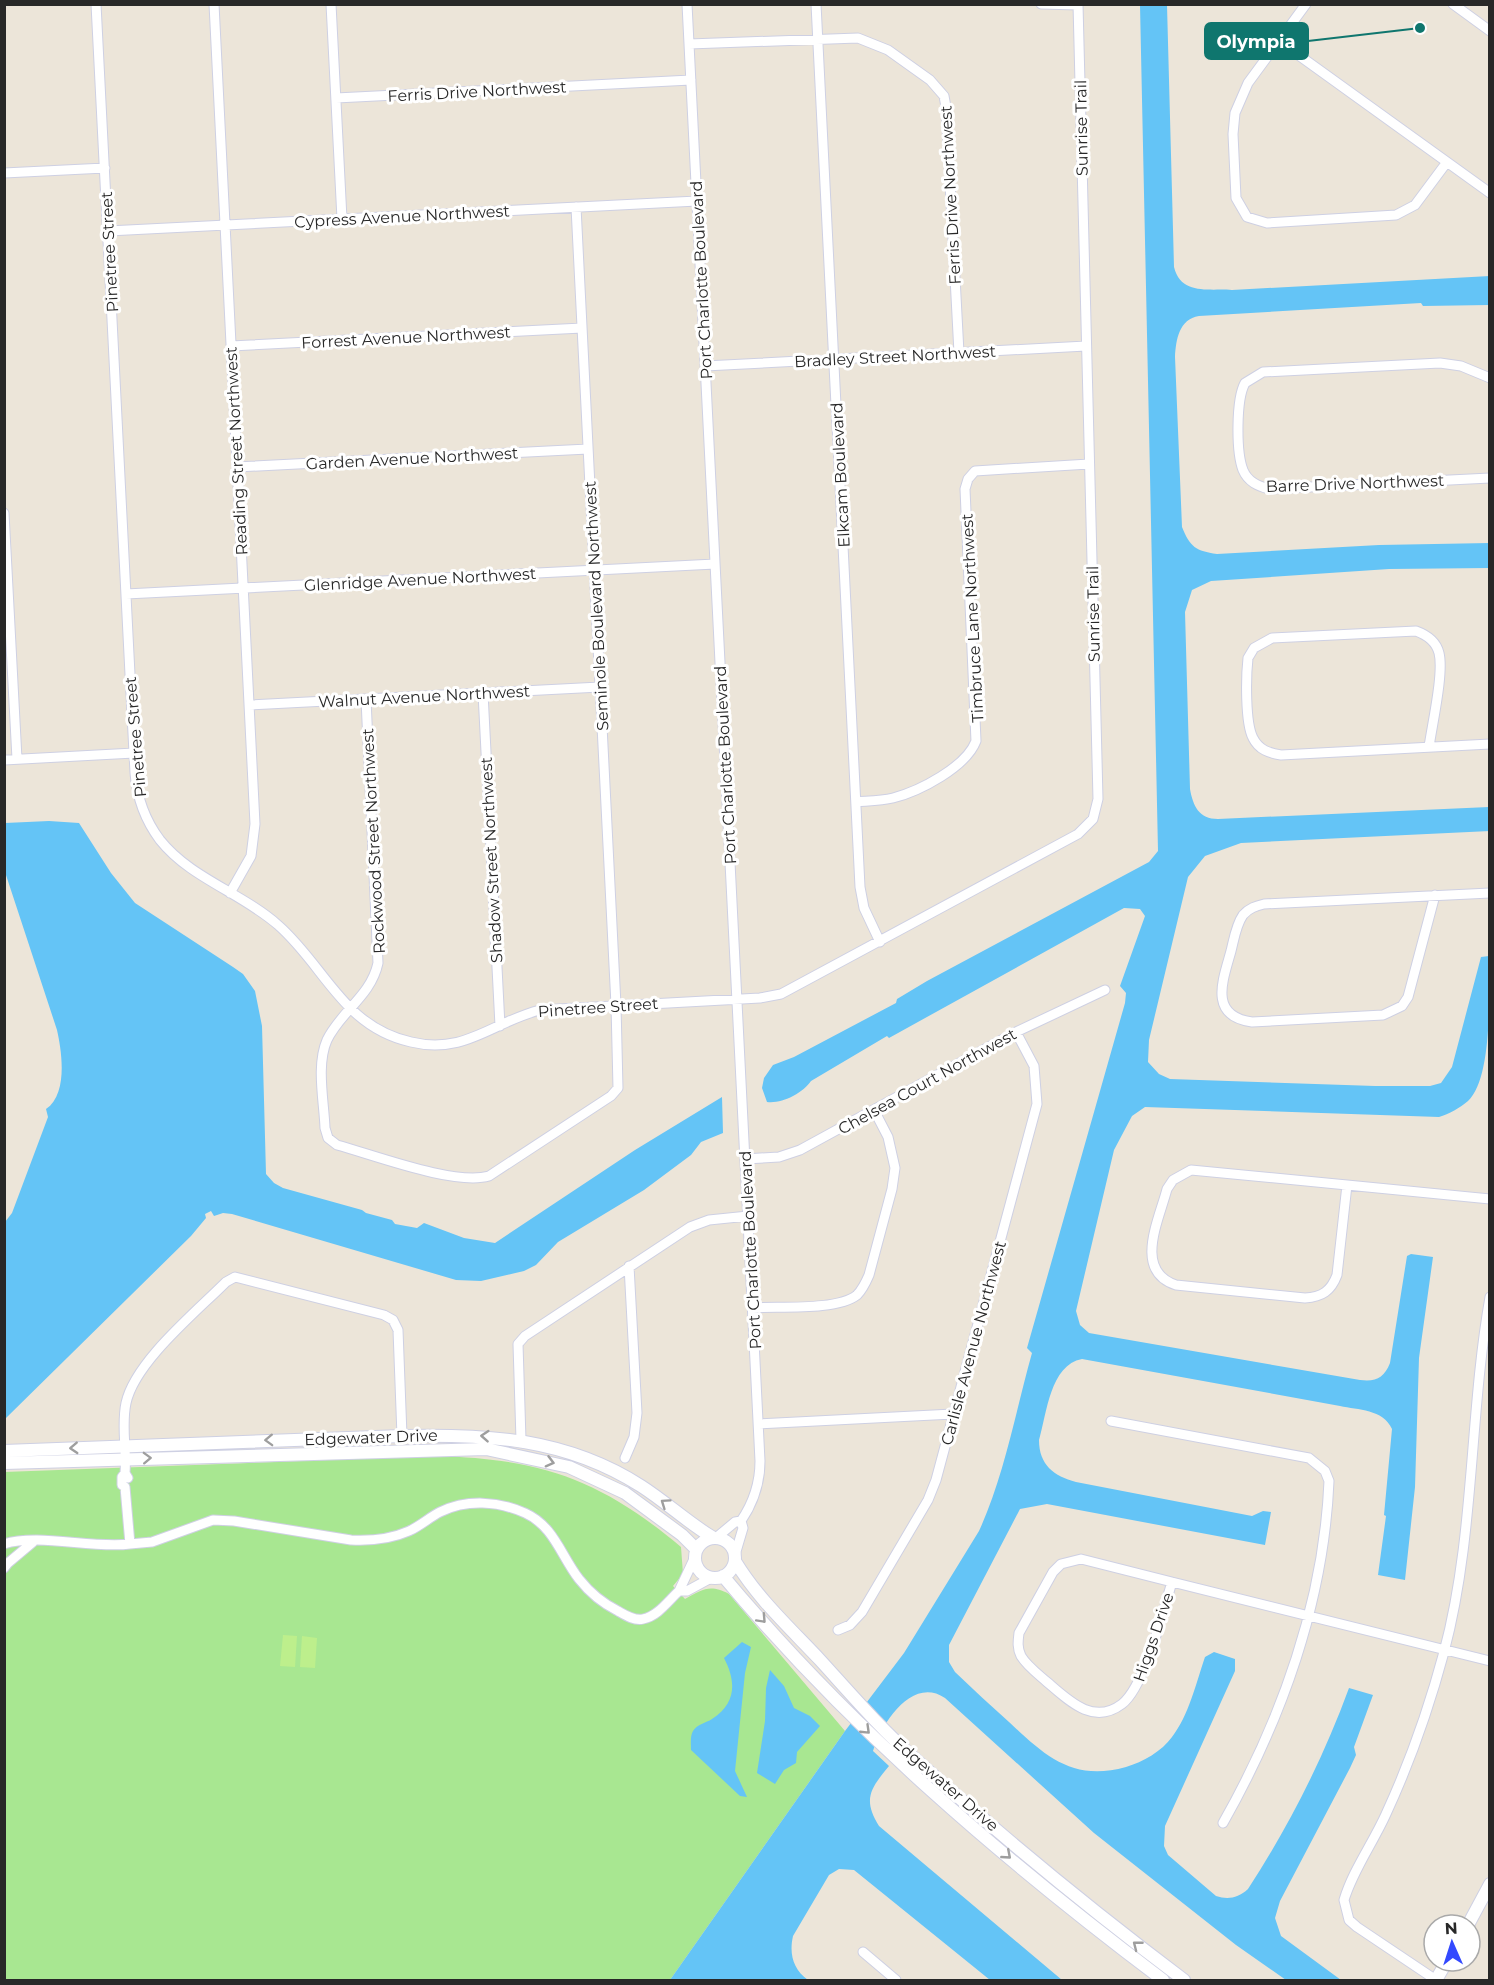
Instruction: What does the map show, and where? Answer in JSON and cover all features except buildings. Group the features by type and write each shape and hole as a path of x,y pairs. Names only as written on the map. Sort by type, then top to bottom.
{"street":[{"name":"Pinetree Street","path":"96,4 134,753 139,797 154,831 178,858 268,917 292,939 326,984 350,1010 390,1036 426,1045 462,1042 540,1010 737,999"},
{"name":"Reading Street Northwest","path":"214,4 255,835 247,866 230,892"},
{"path":"331,4 342,219"},
{"name":"Port Charlotte Boulevard","path":"687,4 759,1424 759,1482 752,1503 741,1521 743,1528 735,1558"},
{"name":"Elkcam Boulevard","path":"816,4 861,898 880,942"},
{"path":"1041,4 1078,5"},
{"path":"1306,4 1248,83 1235,113 1233,134 1236,198 1247,217 1267,223 1396,215 1415,205 1447,162"},
{"path":"1453,4 1490,31"},
{"name":"Sunrise Trail","path":"737,999 771,996 791,990 1078,834 1092,819 1098,799 1078,5"},
{"name":"Ferris Drive Northwest","path":"689,44 848,36 879,45 930,80 944,96 958,353"},
{"path":"1279,41 1490,193"},
{"name":"Ferris Drive Northwest","path":"336,98 691,80"},
{"path":"4,173 105,168"},
{"name":"Cypress Avenue Northwest","path":"108,231 697,201"},
{"name":"Seminole Boulevard Northwest","path":"350,1010 331,1032 323,1052 325,1128 328,1138 337,1145 468,1179 489,1176 611,1096 618,1088 616,1005 576,207"},
{"name":"Forrest Avenue Northwest","path":"231,346 582,328"},
{"name":"Bradley Street Northwest","path":"705,366 1086,346"},
{"name":"Barre Drive Northwest","path":"1490,378 1461,366 1440,363 1263,372 1245,382 1238,403 1244,471 1258,486 1269,489 1490,478"},
{"name":"Garden Avenue Northwest","path":"237,467 588,449"},
{"name":"Timbruce Lane Northwest","path":"856,802 893,798 913,790 966,760 976,741 965,489 968,479 975,471 1089,464"},
{"path":"4,513 8,643 17,759"},
{"name":"Glenridge Avenue Northwest","path":"126,594 715,564"},
{"path":"1429,747 1440,663 1434,643 1426,635 1416,631 1272,638 1254,648 1248,658 1250,730 1261,748 1270,753 1429,747 1490,744"},
{"name":"Walnut Avenue Northwest","path":"249,705 600,687"},
{"name":"Shadow Street Northwest","path":"483,693 500,1026"},
{"name":"Rockwood Street Northwest","path":"350,1010 372,983 378,963 366,699"},
{"path":"4,760 134,753"},
{"path":"1435,895 1408,997 1402,1006 1393,1012 1383,1015 1252,1022 1232,1016 1225,1007 1222,986 1239,922 1254,907 1435,895 1490,893"},
{"name":"Chelsea Court Northwest","path":"745,1159 779,1157 800,1150 1016,1032 1105,990"},
{"name":"Carlisle Avenue Northwest","path":"838,1630 850,1625 862,1612 928,1500 936,1480 1037,1104 1034,1066 1016,1032"},
{"path":"752,1308 837,1303 847,1301 863,1288 869,1275 894,1178 892,1147 874,1110"},
{"path":"1347,1185 1337,1275 1333,1285 1316,1298 1176,1285 1157,1275 1152,1266 1150,1256 1167,1190 1181,1173 1191,1170 1347,1185 1490,1199"},
{"path":"521,1440 518,1344 525,1336 699,1222 748,1216"},
{"path":"625,1458 633,1437 637,1413 629,1266"},
{"path":"130,1544 125,1487 122,1485 122,1477 125,1473 126,1402 139,1372 226,1282 235,1277 384,1315 393,1320 398,1330 402,1436"},
{"path":"1436,1980 1357,1927 1349,1920 1344,1900 1405,1772 1422,1727 1444,1650 1466,1539 1480,1361 1490,1297"},
{"path":"759,1424 953,1414"},
{"path":"1111,1421 1309,1458 1318,1463 1329,1481 1328,1502 1308,1616 1273,1723 1223,1823"},
{"name":"Edgewater Drive","path":"4,1451 460,1434 521,1440 561,1449 617,1473 641,1486 715,1537"},
{"name":"Edgewater Drive","path":"4,1463 469,1449 503,1451 569,1467 625,1493 682,1534 695,1554"},
{"path":"4,1544 33,1542 107,1547 152,1542 213,1520 370,1541 410,1531 454,1506 491,1503 526,1514 540,1523 563,1549 578,1578 593,1595 636,1619 652,1615 679,1591 703,1541 715,1537 727,1542 735,1558 730,1570 687,1591 679,1591"},
{"name":"Port Charlotte Boulevard","path":"715,1537 735,1522 741,1521"},
{"path":"5,1565 33,1542"},
{"path":"695,1554 698,1570 717,1577"},
{"name":"Edgewater Drive","path":"735,1558 749,1584 885,1731 1110,1924 1184,1980"},
{"name":"Higgs Drive","path":"1172,1582 1134,1690 1128,1699 1110,1711 1099,1713 1078,1708 1020,1654 1019,1633 1053,1572 1061,1564 1081,1559 1490,1662"},
{"name":"Edgewater Drive","path":"717,1577 848,1713 884,1747 1040,1883 1163,1980"},
{"path":"1474,1913 1490,1884"},
{"path":"863,1952 896,1980"}],"green space":[{"path":"437,1456 508,1462 568,1477 596,1489 652,1524 681,1547 683,1574 673,1586 685,1599 707,1589 717,1589 729,1594 845,1731 670,1980 5,1980 4,1472"},
{"path":"283,1635 297,1636 295,1667 280,1666"},
{"path":"302,1636 317,1638 315,1668 300,1667"}],"water":[{"path":"1140,5 1167,5 1174,267 1183,283 1197,289 1232,290 1490,276 1489,305 1423,306 1421,303 1199,316 1187,321 1180,331 1175,357 1182,527 1195,547 1217,554 1379,545 1490,543 1489,568 1389,569 1211,581 1192,590 1185,612 1190,789 1195,806 1206,817 1218,819 1489,807 1490,831 1241,843 1205,856 1188,877 1149,1040 1148,1062 1159,1074 1170,1079 1375,1086 1430,1086 1441,1083 1452,1067 1481,957 1489,956 1486,1054 1476,1090 1468,1101 1439,1117 1145,1107 1132,1116 1114,1150 1076,1311 1080,1325 1089,1333 1360,1380 1371,1380 1379,1378 1390,1363 1407,1256 1411,1254 1433,1257 1419,1358 1415,1487 1405,1580 1378,1575 1386,1516 1384,1515 1392,1429 1383,1418 1362,1410 1082,1359 1071,1363 1063,1370 1056,1380 1048,1404 1039,1440 1042,1456 1049,1468 1076,1482 1252,1516 1263,1511 1271,1512 1265,1545 1047,1504 1020,1509 949,1645 949,1662 955,1672 989,1704 1048,1755 1075,1768 1107,1771 1139,1762 1168,1742 1183,1719 1205,1657 1214,1652 1235,1659 1235,1671 1165,1826 1164,1846 1168,1855 1216,1896 1225,1898 1237,1896 1248,1889 1277,1841 1304,1792 1349,1688 1373,1695 1354,1747 1356,1755 1280,1901 1275,1918 1281,1936 1341,1980 1286,1980 1236,1945 1094,1833 945,1698 933,1693 921,1693 900,1706 891,1716 877,1740 873,1751 889,1766 877,1781 871,1794 870,1801 874,1817 879,1826 1062,1980 990,1980 854,1870 839,1869 829,1875 793,1936 793,1961 808,1980 670,1980 845,1731 904,1653 979,1531 996,1488 1009,1443 1032,1353 1027,1348 1125,1003 1126,993 1120,986 1145,916 1140,909 1124,908 889,1038 887,1036 811,1081 792,1097 767,1102 762,1088 764,1078 773,1065 794,1057 896,1003 897,999 927,981 1149,862 1158,851"},
{"path":"49,821 79,823 111,873 135,903 243,974 255,991 262,1026 266,1174 274,1183 283,1188 362,1210 392,1220 395,1224 417,1228 424,1223 464,1238 495,1243 635,1150 722,1097 723,1133 701,1142 691,1155 644,1190 558,1242 536,1265 524,1271 481,1281 456,1280 232,1214 223,1213 214,1216 211,1211 205,1214 206,1218 191,1236 5,1419 5,1222 12,1213 48,1117 46,1109 58,1093 62,1061 57,1030 5,872 5,823"},
{"path":"742,1642 751,1647 745,1673 735,1771 747,1797 740,1796 691,1750 693,1731 720,1713 730,1699 731,1675 724,1658"},
{"path":"770,1670 784,1686 794,1708 810,1716 820,1726 797,1752 796,1763 784,1770 775,1784 757,1773"}],"place":[{"name":"Olympia","path":"1420,28"}]}
